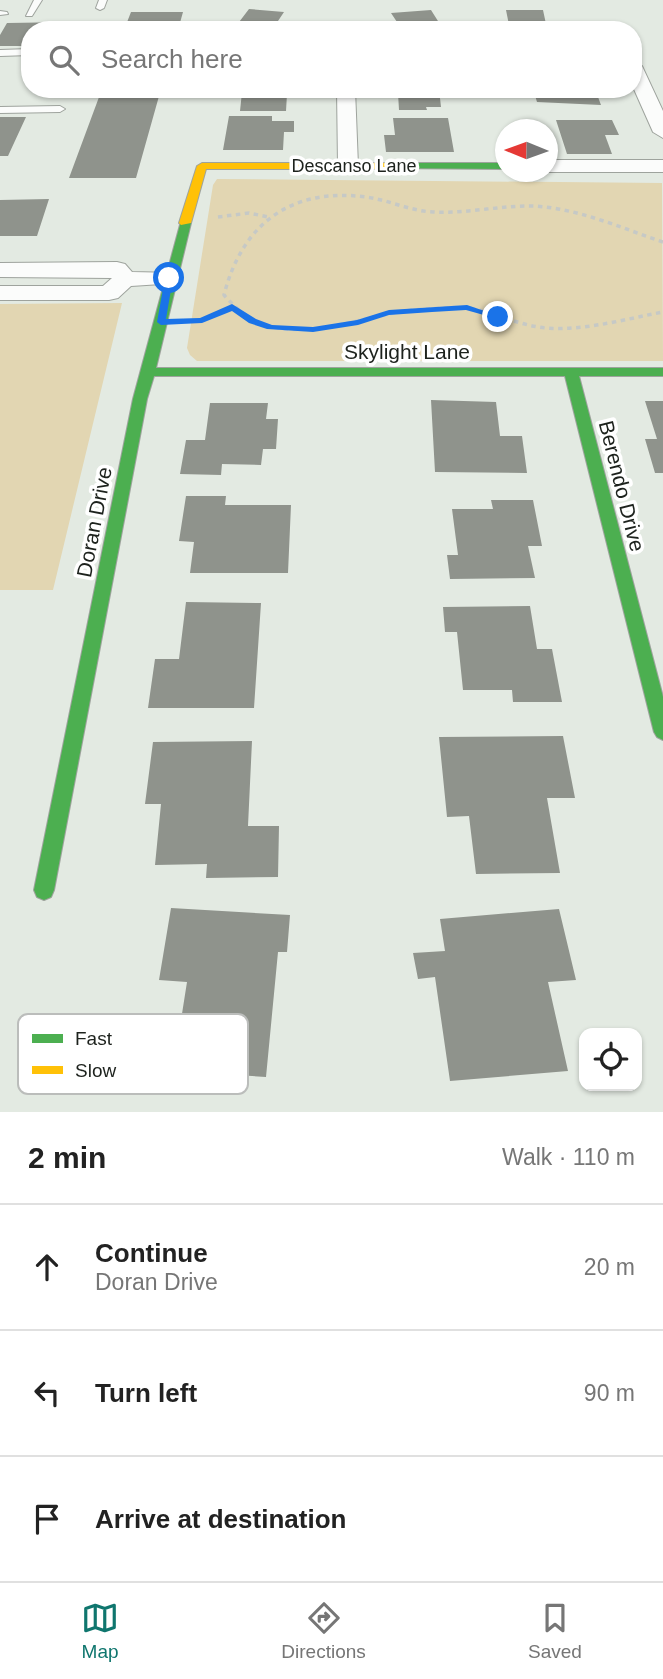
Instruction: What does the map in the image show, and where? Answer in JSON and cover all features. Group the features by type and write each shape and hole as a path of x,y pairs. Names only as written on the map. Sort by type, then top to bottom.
{"street":[{"path":"642,86 663,132"},
{"path":"346,98 348,166"},
{"name":"Descanso Lane","path":"202,166 495,166"},
{"name":"Doran Drive","path":"44,891 140,399 150,372 169,278 202,166"},
{"path":"558,166 663,166"},
{"path":"0,270 117,269 125,279"},
{"path":"0,293 109,293 125,279 169,278"},
{"name":"Skylight Lane","path":"150,372 663,372"},
{"name":"Berendo Drive","path":"571,372 663,732"}],"lane":[{"path":"29,15 38,0"},
{"path":"0,53 21,52"},
{"path":"0,110 60,109"}],"path":[{"path":"663,242 612,224 547,207 491,207 440,212 344,195 287,207 268,217 239,250 228,276 225,295 232,307 252,321 271,327 313,330 389,313 467,307 531,327 562,328 663,312"},
{"path":"186,219 236,213 268,217"},
{"path":"161,322 202,321 232,307"}],"shaded area":[{"path":"217,179 662,183 663,361 197,361 187,348 213,185"},
{"path":"122,303 53,590 0,590 0,304"}],"building":[{"path":"249,9 284,12 278,21 240,21"},
{"path":"431,10 438,21 396,21 391,13"},
{"path":"506,10 543,10 545,21 508,21"},
{"path":"131,12 183,12 180,21 128,21"},
{"path":"7,23 21,23 21,46 0,46 0,35"},
{"path":"99,98 158,98 136,178 69,178"},
{"path":"241,98 287,98 286,111 240,111"},
{"path":"398,98 440,98 441,107 399,110"},
{"path":"536,98 598,98 601,105 537,102"},
{"path":"229,116 272,116 272,121 294,121 294,132 284,132 283,150 223,150"},
{"path":"0,117 26,117 8,156 0,156"},
{"path":"393,118 448,118 454,152 386,152 384,135 395,135"},
{"path":"558,120 612,120 619,135 605,135 612,154 567,154"},
{"path":"49,199 37,236 0,236 0,200"},
{"path":"431,400 496,402 500,436 522,436 527,473 435,472"},
{"path":"645,401 663,401 663,473 655,473 645,439 657,439"},
{"path":"210,403 268,403 266,419 278,419 276,449 263,449 261,465 222,464 221,475 180,474 186,440 205,440"},
{"path":"186,496 226,496 225,505 291,505 288,573 190,573 194,542 179,541"},
{"path":"491,500 533,500 542,546 528,546 535,578 450,579 447,555 458,555 452,509 493,509"},
{"path":"186,602 261,603 254,708 148,708 155,659 179,659"},
{"path":"530,606 537,649 552,649 562,702 513,702 512,690 463,690 457,632 445,632 443,607"},
{"path":"563,736 575,798 547,798 560,873 476,874 469,816 447,817 439,737"},
{"path":"252,741 248,826 279,826 278,877 206,878 207,864 155,865 161,804 145,804 153,742"},
{"path":"171,908 290,915 287,952 278,952 266,1077 248,1076 248,1014 182,1014 187,982 159,980"},
{"path":"559,909 576,980 548,982 568,1071 450,1081 435,977 418,979 413,953 445,951 440,919"}],"traffic: fast":[{"path":"387,166 495,166"},
{"path":"44,890 140,399 185,223"},
{"path":"150,372 663,372"},
{"path":"571,372 663,732"}],"traffic: slow":[{"path":"185,223 202,166 387,166"}],"route":[{"path":"169,278 161,322 202,321 232,307 252,321 271,327 313,330 389,313 467,307 498,317"}]}
